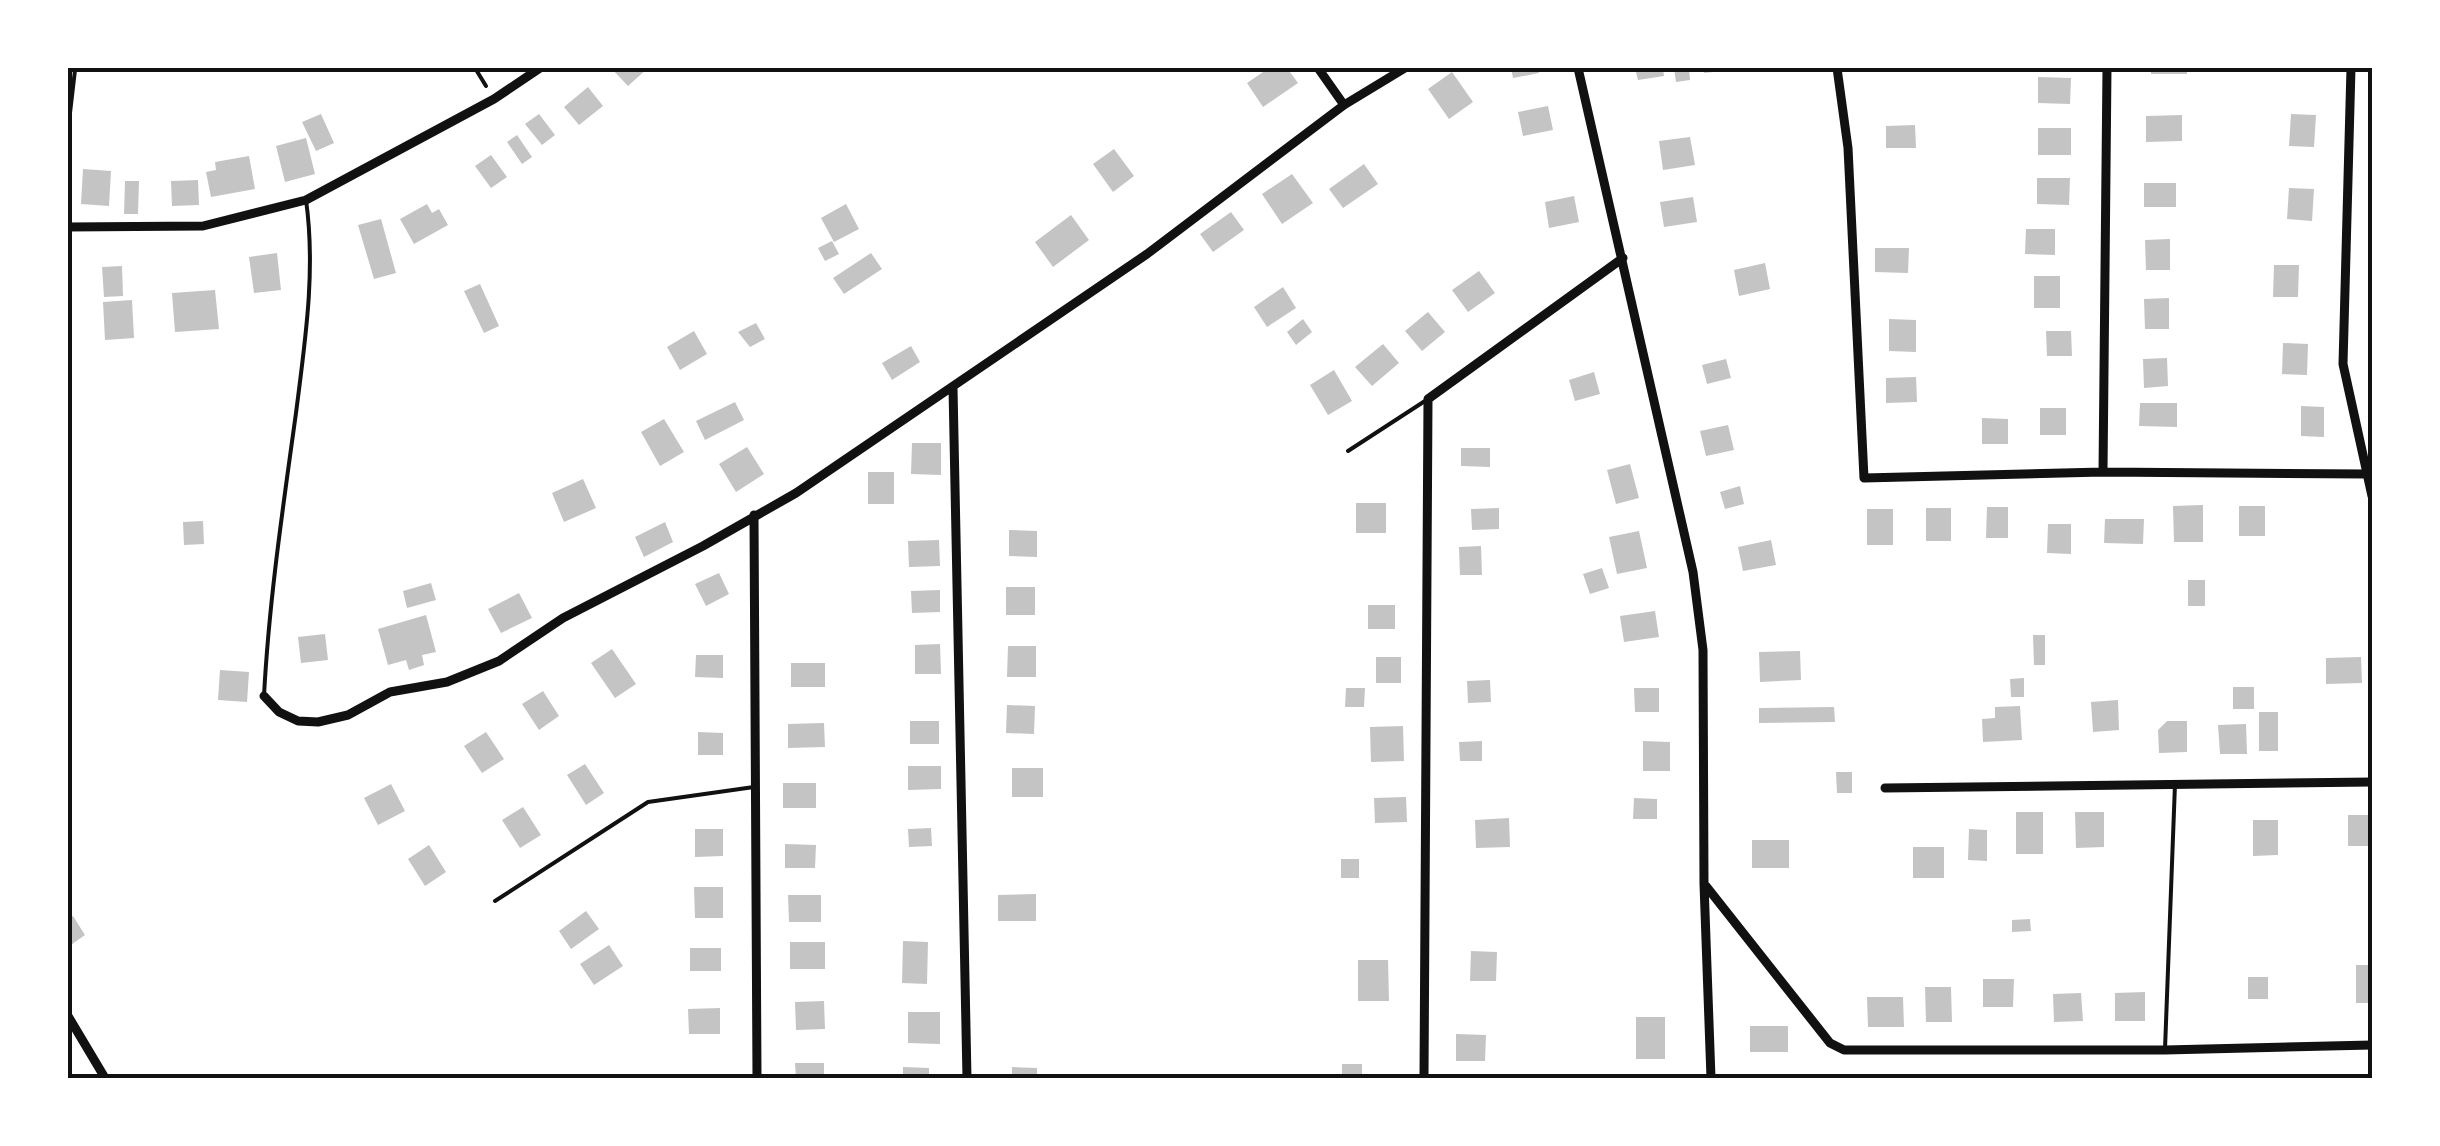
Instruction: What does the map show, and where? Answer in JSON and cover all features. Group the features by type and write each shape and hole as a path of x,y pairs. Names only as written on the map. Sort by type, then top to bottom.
{"street":[{"path":"68,227 203,226 306,200 494,98 540,68"},
{"path":"1318,68 1344,105"},
{"path":"264,696 279,712 298,721 318,722 348,715 390,692 447,682 499,662 564,618 796,493 1170,238 1344,105 1405,68"},
{"path":"1578,68 1694,572 1704,650 1704,884 1711,1078"},
{"path":"1838,68 1848,148 1864,478 2102,472 2367,474"},
{"path":"2102,472 2107,68"},
{"path":"2351,68 2343,364 2372,496"},
{"path":"1424,1078 1428,399 1624,258"},
{"path":"953,388 966,1078"},
{"path":"754,515 756,1078"},
{"path":"1884,788 2372,782"},
{"path":"1704,884 1830,1044 1844,1050 2165,1050 2372,1044"},
{"path":"68,1016 105,1078"}],"lane":[{"path":"68,130 75,70"},
{"path":"264,696 267,634 307,328 312,243 306,200"},
{"path":"1348,451 1428,399"},
{"path":"2165,1050 2174,784"},
{"path":"495,900 648,802 754,787"}],"path":[{"path":"475,68 494,98"}],"building":[{"path":"611,68 648,68 628,86"},
{"path":"1269,68 1287,68 1298,83 1263,107 1247,83"},
{"path":"1511,68 1538,68 1539,73 1513,78"},
{"path":"1635,68 1663,68 1664,76 1638,80"},
{"path":"1674,68 1689,68 1690,80 1676,82"},
{"path":"1703,68 1732,68 1732,70 1704,73"},
{"path":"2151,68 2187,68 2187,74 2151,74"},
{"path":"1452,72 1473,102 1449,119 1428,89"},
{"path":"2038,77 2071,78 2070,104 2038,103"},
{"path":"588,87 603,106 579,125 564,107"},
{"path":"1548,106 1553,130 1523,136 1518,112"},
{"path":"321,114 334,143 316,151 302,122"},
{"path":"539,114 555,135 542,145 525,124"},
{"path":"2291,114 2316,115 2314,147 2289,146"},
{"path":"2182,115 2182,141 2146,142 2146,116"},
{"path":"1915,125 1916,148 1886,148 1886,126"},
{"path":"2038,128 2071,128 2071,155 2038,155"},
{"path":"517,135 532,157 522,164 507,142"},
{"path":"1690,137 1695,165 1663,170 1659,141"},
{"path":"306,138 315,174 285,182 276,146"},
{"path":"1114,149 1134,176 1113,192 1093,164"},
{"path":"491,155 507,177 491,188 475,166"},
{"path":"249,156 255,189 211,197 206,172 216,170 215,162"},
{"path":"1364,164 1378,184 1343,208 1329,189"},
{"path":"83,169 111,171 109,206 81,204"},
{"path":"1292,174 1313,203 1282,224 1262,194"},
{"path":"2037,178 2070,178 2069,205 2037,204"},
{"path":"198,180 199,205 172,206 171,181"},
{"path":"125,181 139,181 138,214 124,214"},
{"path":"2144,183 2176,183 2176,207 2144,207"},
{"path":"2289,188 2314,189 2312,221 2287,219"},
{"path":"1574,196 1579,222 1549,228 1545,202"},
{"path":"1693,197 1697,222 1664,227 1660,202"},
{"path":"427,204 432,213 439,209 448,225 414,244 400,219"},
{"path":"846,204 859,229 834,242 821,218"},
{"path":"1231,212 1244,230 1213,252 1200,234"},
{"path":"1071,215 1089,240 1053,267 1035,242"},
{"path":"381,219 396,273 374,279 358,225"},
{"path":"2026,229 2055,229 2055,255 2025,254"},
{"path":"2170,239 2170,270 2146,270 2145,240"},
{"path":"832,241 839,254 825,261 818,248"},
{"path":"1875,248 1909,248 1908,273 1875,272"},
{"path":"277,253 281,290 254,293 249,257"},
{"path":"871,253 882,269 844,294 833,278"},
{"path":"1765,263 1770,289 1739,296 1734,270"},
{"path":"2274,265 2299,265 2298,297 2273,297"},
{"path":"122,266 123,296 104,297 102,267"},
{"path":"1479,271 1495,293 1468,312 1452,290"},
{"path":"2034,276 2060,276 2060,308 2034,308"},
{"path":"480,284 499,326 484,333 464,291"},
{"path":"1283,287 1296,308 1267,327 1254,307"},
{"path":"215,290 219,329 175,332 172,293"},
{"path":"2169,298 2169,329 2145,329 2144,299"},
{"path":"132,300 134,338 105,340 103,302"},
{"path":"1428,312 1445,332 1422,351 1405,331"},
{"path":"1303,319 1312,332 1296,345 1287,332"},
{"path":"1889,319 1916,320 1916,352 1889,351"},
{"path":"756,323 765,339 750,347 738,332"},
{"path":"694,331 707,354 680,370 667,347"},
{"path":"2046,331 2071,331 2072,356 2047,356"},
{"path":"2283,343 2308,344 2307,375 2282,374"},
{"path":"1383,344 1399,363 1372,386 1355,367"},
{"path":"911,346 920,362 892,380 882,363"},
{"path":"2167,358 2168,386 2144,388 2143,359"},
{"path":"1726,359 1731,378 1707,384 1702,365"},
{"path":"1334,370 1352,401 1328,415 1310,385"},
{"path":"1594,372 1600,394 1575,401 1569,380"},
{"path":"1916,377 1917,402 1886,403 1886,378"},
{"path":"735,402 744,420 705,440 696,421"},
{"path":"2140,403 2177,403 2177,427 2139,426"},
{"path":"2301,406 2324,407 2324,437 2301,436"},
{"path":"2040,408 2066,408 2066,435 2040,435"},
{"path":"1982,418 2008,419 2008,444 1982,444"},
{"path":"664,419 684,452 660,466 641,432"},
{"path":"1728,425 1734,450 1706,456 1700,431"},
{"path":"912,443 941,443 941,475 911,474"},
{"path":"747,447 764,474 736,492 719,464"},
{"path":"1461,448 1490,448 1490,467 1461,466"},
{"path":"1630,464 1639,498 1616,504 1607,470"},
{"path":"868,472 894,472 894,504 868,504"},
{"path":"583,479 596,508 564,522 552,493"},
{"path":"1740,486 1744,504 1725,509 1720,492"},
{"path":"1356,503 1386,503 1386,533 1356,533"},
{"path":"2203,505 2203,542 2174,542 2173,506"},
{"path":"2239,506 2265,506 2265,536 2239,536"},
{"path":"1987,507 2008,507 2008,538 1986,538"},
{"path":"1499,508 1499,529 1472,530 1471,509"},
{"path":"1926,508 1951,508 1951,541 1926,541"},
{"path":"1867,509 1893,509 1893,545 1867,545"},
{"path":"2105,519 2144,519 2143,544 2104,543"},
{"path":"203,521 204,544 184,545 183,522"},
{"path":"665,522 673,542 644,557 635,537"},
{"path":"2048,524 2071,524 2071,554 2047,553"},
{"path":"1009,530 1037,531 1037,557 1009,556"},
{"path":"1639,531 1647,568 1617,574 1609,537"},
{"path":"939,540 940,566 909,567 908,541"},
{"path":"1771,540 1776,565 1743,571 1738,547"},
{"path":"1481,546 1482,575 1460,575 1459,547"},
{"path":"1602,568 1609,588 1590,594 1583,574"},
{"path":"719,573 729,594 706,606 695,584"},
{"path":"2188,580 2205,580 2205,606 2188,606"},
{"path":"431,583 436,600 407,608 403,591"},
{"path":"1006,587 1035,587 1035,615 1006,615"},
{"path":"940,590 940,612 912,613 911,591"},
{"path":"519,593 532,618 501,633 488,609"},
{"path":"1368,605 1395,605 1395,629 1368,629"},
{"path":"1655,611 1659,637 1624,642 1620,616"},
{"path":"426,615 436,652 422,655 424,665 409,670 406,660 388,665 378,629"},
{"path":"325,634 328,660 301,663 298,637"},
{"path":"2033,635 2045,635 2045,665 2034,665"},
{"path":"940,644 941,674 915,674 915,645"},
{"path":"1008,646 1036,646 1036,677 1007,677"},
{"path":"612,649 636,684 615,698 591,663"},
{"path":"1800,651 1801,680 1760,682 1759,652"},
{"path":"696,655 723,655 723,678 695,677"},
{"path":"1376,657 1401,657 1401,683 1376,683"},
{"path":"2361,657 2362,683 2326,684 2326,658"},
{"path":"791,663 825,663 825,687 791,687"},
{"path":"220,670 249,672 247,702 218,700"},
{"path":"2024,678 2024,697 2011,697 2010,679"},
{"path":"1490,680 1491,702 1468,703 1467,681"},
{"path":"2233,687 2254,687 2254,709 2233,709"},
{"path":"1346,688 1365,688 1364,707 1345,707"},
{"path":"1634,688 1659,688 1659,712 1635,712"},
{"path":"543,691 559,716 539,730 522,704"},
{"path":"2118,700 2119,730 2093,732 2091,702"},
{"path":"1007,705 1035,706 1034,734 1006,733"},
{"path":"2020,706 2022,740 1983,742 1982,719 1995,718 1995,707"},
{"path":"1834,707 1835,722 1759,723 1759,708"},
{"path":"2259,712 2278,712 2278,751 2259,751"},
{"path":"910,721 939,721 939,744 910,744"},
{"path":"2167,721 2187,721 2187,752 2159,753 2158,730"},
{"path":"824,723 825,747 788,748 788,724"},
{"path":"2246,724 2247,754 2220,754 2218,725"},
{"path":"1403,726 1404,761 1371,762 1370,727"},
{"path":"486,732 504,759 482,773 464,746"},
{"path":"698,732 723,733 723,755 698,755"},
{"path":"1482,741 1482,761 1460,761 1459,742"},
{"path":"1643,741 1670,742 1670,771 1643,771"},
{"path":"585,764 604,793 586,805 567,775"},
{"path":"908,766 941,766 941,789 908,790"},
{"path":"1012,768 1043,768 1043,797 1012,797"},
{"path":"1836,772 1852,772 1852,793 1837,793"},
{"path":"783,783 816,783 816,808 783,808"},
{"path":"391,784 405,811 378,825 364,798"},
{"path":"1406,797 1407,822 1375,823 1374,798"},
{"path":"1634,798 1657,799 1657,819 1633,819"},
{"path":"523,807 541,835 520,848 502,820"},
{"path":"2016,812 2043,812 2043,854 2016,854"},
{"path":"2075,812 2104,812 2104,847 2076,848"},
{"path":"2348,815 2372,815 2372,846 2348,846"},
{"path":"1509,818 1510,847 1476,848 1475,820"},
{"path":"2253,820 2278,820 2278,855 2253,856"},
{"path":"931,828 932,846 909,847 908,829"},
{"path":"695,829 723,829 723,856 695,857"},
{"path":"1969,829 1987,830 1987,861 1968,860"},
{"path":"1752,840 1789,840 1789,868 1752,868"},
{"path":"785,844 816,845 815,868 785,868"},
{"path":"429,845 446,872 425,886 408,859"},
{"path":"1913,847 1944,847 1944,878 1913,878"},
{"path":"1341,859 1359,859 1359,878 1341,878"},
{"path":"694,887 723,887 723,918 695,918"},
{"path":"1036,894 1036,921 998,921 998,895"},
{"path":"788,895 821,895 821,922 789,922"},
{"path":"586,911 599,929 571,949 559,931"},
{"path":"73,916 85,935 68,947 68,919"},
{"path":"2030,919 2031,931 2012,932 2012,920"},
{"path":"903,941 928,942 927,984 902,983"},
{"path":"790,942 825,942 825,969 790,969"},
{"path":"609,945 623,966 594,985 580,964"},
{"path":"690,948 721,948 721,971 690,971"},
{"path":"1471,951 1497,952 1496,981 1470,981"},
{"path":"1358,960 1388,960 1389,1001 1358,1001"},
{"path":"2356,965 2372,965 2372,1003 2356,1003"},
{"path":"2248,977 2268,977 2268,999 2248,999"},
{"path":"1983,979 2014,979 2013,1007 1983,1007"},
{"path":"1925,987 1951,987 1952,1022 1926,1022"},
{"path":"2145,992 2145,1021 2115,1021 2115,993"},
{"path":"2081,993 2083,1021 2054,1022 2053,994"},
{"path":"1867,997 1903,997 1904,1027 1868,1027"},
{"path":"824,1001 825,1029 796,1030 795,1002"},
{"path":"720,1008 720,1034 689,1034 688,1009"},
{"path":"908,1012 940,1012 940,1044 908,1043"},
{"path":"1636,1017 1665,1017 1665,1059 1636,1059"},
{"path":"1750,1026 1788,1026 1788,1052 1750,1052"},
{"path":"1456,1034 1486,1035 1485,1061 1456,1061"},
{"path":"795,1063 824,1063 824,1078 796,1078"},
{"path":"1342,1064 1362,1064 1362,1078 1342,1078"},
{"path":"903,1067 929,1068 929,1078 903,1078"},
{"path":"1012,1067 1037,1068 1037,1078 1012,1078"}]}
